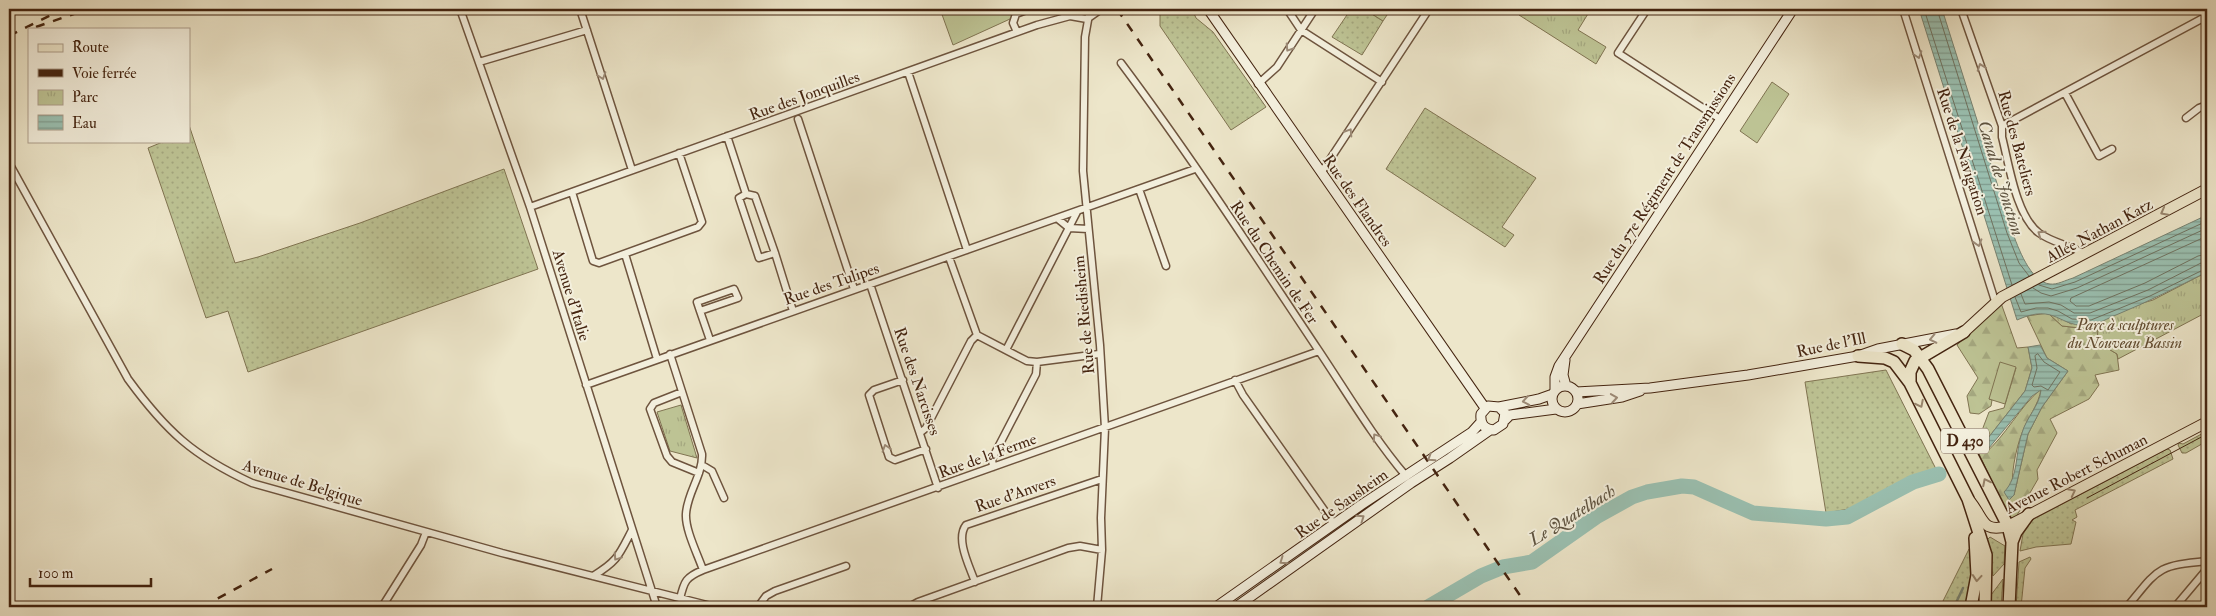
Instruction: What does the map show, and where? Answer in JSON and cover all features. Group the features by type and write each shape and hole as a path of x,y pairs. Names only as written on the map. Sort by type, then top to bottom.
{"highway":[{"path":"1910,383 1912,367 1920,357 1947,344 1964,332"},
{"name":"D 430","path":"1902,344 1914,350 1920,357 2008,526 2012,542 2009,607"},
{"name":"D 430","path":"1858,356 1885,358 1894,362 1910,383 1968,499 1986,555 1985,607"},
{"path":"1971,607 1978,575 1978,556 1972,526 1972,514"},
{"path":"2012,542 2016,532 2029,514"}],"main road":[{"name":"Rue des Flandres","path":"1208,9 1258,84 1485,408"},
{"name":"Rue du 57e Régiment de Transmissions","path":"1554,392 1556,371 1788,10"},
{"name":"Allée Nathan Katz","path":"1999,299 2207,189"},
{"path":"1964,332 1999,299"},
{"name":"Rue de l'Ill","path":"1576,392 1650,388 1858,356 1902,344 1964,332"},
{"path":"1564,359 1563,375 1566,386 1576,392 1577,404 1568,412 1556,409 1510,415 1501,427 1490,430 1481,422 1480,414 1485,408 1492,405 1500,407 1539,399 1566,386"},
{"name":"Rue de l'Ill","path":"1577,404 1622,397 1650,388"},
{"path":"1554,392 1552,402 1556,409"},
{"path":"1500,407 1504,413 1505,420"},
{"name":"Rue de Sausheim","path":"1236,607 1340,533 1408,479 1472,432 1481,422"},
{"name":"Avenue Robert Schuman","path":"1968,499 1984,522 1991,528 1995,530 2008,526 2207,422"},
{"name":"Rue de Sausheim","path":"1216,607 1334,524 1490,430"},
{"path":"1334,524 1340,533"}],"street":[{"name":"Avenue d'Italie","path":"460,9 530,207 653,591 656,606"},
{"path":"580,9 632,170"},
{"path":"1017,32 1013,23 1016,14 1029,9"},
{"name":"Rue de Riedisheim","path":"1090,9 1085,37 1083,171 1100,345 1099,354 1102,365 1105,428 1101,518 1102,550 1096,607"},
{"path":"1087,19 1101,9"},
{"path":"1287,9 1301,30 1382,82"},
{"path":"1258,84 1277,67 1314,9"},
{"path":"1321,172 1429,9"},
{"path":"1647,9 1618,52 1720,118"},
{"name":"Rue de la Navigation","path":"1903,9 1999,299"},
{"name":"Rue des Bateliers","path":"1963,9 2002,126 2002,137 2025,218 2039,234 2084,254"},
{"name":"Rue des Jonquilles","path":"530,207 1017,32 1063,17 1070,16 1087,19"},
{"path":"2002,126 2207,16"},
{"path":"479,62 587,30"},
{"name":"Rue du Chemin de Fer","path":"1121,63 1173,133 1195,169 1385,450 1408,479"},
{"path":"908,72 967,250"},
{"path":"2065,93 2099,156 2112,149"},
{"path":"2186,118 2199,108 2207,105"},
{"path":"798,119 854,289"},
{"path":"727,136 746,194"},
{"path":"572,192 593,260 599,263 625,254 698,227 702,222 679,153"},
{"name":"Avenue de Belgique","path":"9,163 128,379 152,412 181,442 218,468 252,483 426,532 714,607"},
{"name":"Rue des Tulipes","path":"586,385 1195,169"},
{"path":"1139,188 1166,266"},
{"path":"774,253 759,258 739,198 746,194 754,196 774,253 793,311"},
{"path":"1006,350 1077,212"},
{"path":"1058,218 1069,228 1088,229"},
{"path":"625,254 657,359"},
{"path":"949,256 977,335 1027,361 1037,362 1099,354"},
{"name":"Rue des Narcisses","path":"870,284 921,432 938,488"},
{"path":"700,311 738,298 734,289 697,302 700,311 710,340"},
{"path":"921,432 926,428 970,341 977,335"},
{"name":"Rue de la Ferme","path":"680,599 686,580 690,575 1319,351"},
{"path":"670,354 702,454 702,465 686,512 686,522 703,570"},
{"path":"993,467 992,459 1036,374 1037,362"},
{"path":"903,380 874,390 869,396 889,457 895,460 926,449"},
{"path":"1234,380 1334,524"},
{"path":"682,392 654,403 650,409 667,456 672,462 699,472"},
{"path":"702,465 712,471 724,498"},
{"name":"Rue d'Anvers","path":"975,582 961,538 962,530 966,525 1102,479"},
{"path":"593,576 618,558 632,530"},
{"path":"382,607 421,545 426,532"},
{"path":"909,607 918,602 1068,548 1080,546 1102,550"},
{"path":"2128,607 2158,570 2174,564 2207,561"},
{"path":"758,607 766,596 775,591 846,566"},
{"path":"2175,607 2207,569"}],"green space":[{"path":"940,9 1032,9 953,45"},
{"path":"1160,9 1192,9 1196,18 1213,32 1266,107 1231,130 1160,26"},
{"path":"1351,9 1364,9 1383,21 1362,55 1332,37"},
{"path":"1364,9 1391,9 1383,21"},
{"path":"1523,9 1591,9 1578,30 1606,47 1596,64 1519,15"},
{"path":"1772,82 1789,94 1757,143 1740,131"},
{"path":"1425,108 1536,178 1502,227 1514,235 1505,247 1386,169"},
{"path":"190,128 235,263 360,223 504,169 538,269 248,372 228,311 206,318 148,148 163,142 190,142"},
{"name":"Parc à sculptures du Nouveau Bassin","path":"2207,272 2207,312 2118,359 2117,354 2097,342 2098,330 2062,326 2048,313 2056,315 2071,324 2153,300"},
{"path":"2001,303 2017,348 2028,347 2032,368 2025,391 1981,447 1984,454 2041,389 2038,401 2024,427 2018,447 2012,481 2014,495 2028,434 2042,407 2068,371 2047,358 2027,316 2048,313 2062,326 2098,330 2097,342 2117,354 2119,370 2095,375 2099,385 2089,399 2050,419 2057,433 2037,470 2038,479 2016,517 2009,518 1973,441 1981,433 1989,412 2004,408 2016,368 1989,399 1992,400 1991,406 1979,414 1970,413 1967,396 1978,378 1957,345"},
{"path":"2000,362 2016,367 2005,404 1989,399"},
{"path":"1886,370 1937,471 1910,479 1854,508 1826,513 1805,382"},
{"path":"681,405 697,458 670,451 657,412"},
{"path":"2207,431 2207,441 2186,453 2182,453 2178,445 2179,443 2183,444"},
{"path":"2167,449 2170,450 2173,459 2075,510 2077,517 2072,520 2076,522 2071,544 2036,547 2020,551 2023,534 2032,520"},
{"path":"1990,537 2005,546 2004,564 1993,576 1987,540"},
{"path":"1969,549 1975,556 1968,607 1940,607"},
{"path":"2030,557 2031,559 2025,568 2021,607 2016,607 2019,562"},
{"path":"2003,579 2001,607 1990,607 1991,595"}],"water":[{"path":"1919,9 1942,9 2012,231 2026,263 2036,277 2050,284 2073,278 2207,215 2207,272 2151,300 2091,325 2080,325 2041,314 2030,315 2017,320"},
{"path":"2040,345 2047,358 2068,371 2042,407 2028,434 2014,495 2009,500 2004,492 2012,479 2024,427 2038,401 2041,390 2032,396 1984,454 1981,447 2025,391 2032,368 2028,347"}],"waterway":[{"name":"Le Quatelbach","path":"1428,607 1481,576 1503,567 1532,562 1596,517 1632,497 1647,492 1682,486 1694,487 1753,513 1826,519 1847,517 1913,482 1939,474"},
{"path":"1954,607 1963,588"}],"tram line":[{"path":"2087,498 2207,434"}],"railway":[{"path":"9,36 63,9"},
{"path":"36,27 88,9"},
{"path":"1117,9 1528,607"},
{"path":"202,607 272,569"}],"water label":[{"name":"Canal de Jonction","path":"2001,178"}]}
